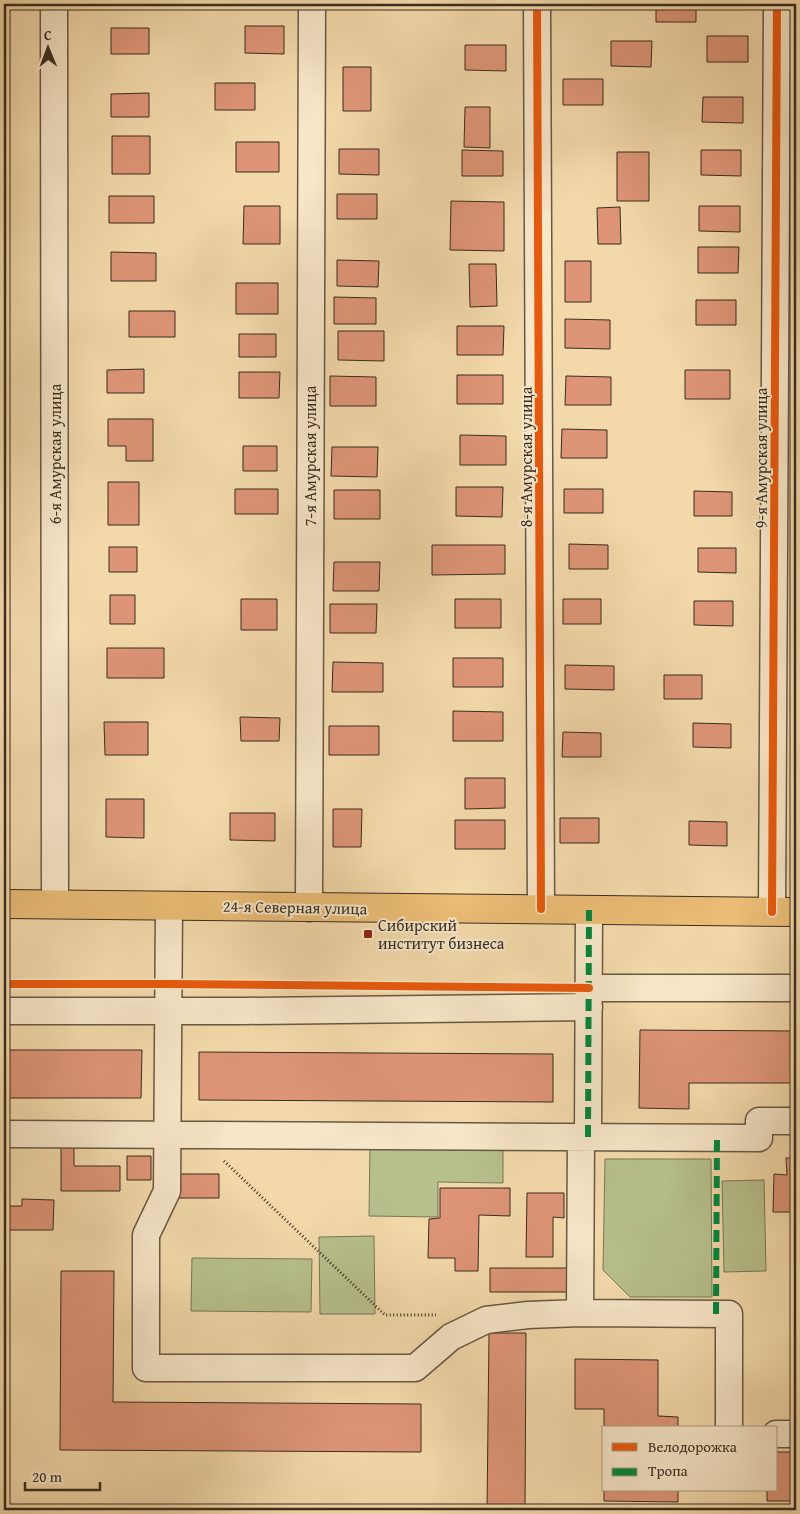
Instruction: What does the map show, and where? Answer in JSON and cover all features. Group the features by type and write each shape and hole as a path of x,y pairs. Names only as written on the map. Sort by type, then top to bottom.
{"main road":[{"name":"24-я Северная улица","path":"4,904 784,912"}],"street":[{"name":"6-я Амурская улица","path":"54,4 56,904"},
{"name":"7-я Амурская улица","path":"309,908 312,4"},
{"name":"8-я Амурская улица","path":"538,4 541,909"},
{"name":"9-я Амурская улица","path":"778,4 784,912"},
{"path":"169,906 167,1191 146,1234 146,1368 415,1368 452,1337 486,1320 528,1315 580,1313 729,1314 728,1426"},
{"path":"580,1313 589,998 589,910"},
{"path":"4,1011 168,1012 589,998 796,988"},
{"path":"4,1134 759,1138 759,1121 796,1121"},
{"path":"778,1434 796,1434"}],"path":[{"path":"197,1135 385,1315 442,1315"}],"green space":[{"path":"370,1144 503,1146 503,1183 438,1182 438,1217 369,1216"},
{"path":"605,1159 711,1159 712,1297 630,1297 603,1270"},
{"path":"764,1180 766,1271 724,1272 722,1181"},
{"path":"374,1236 375,1314 320,1314 319,1237"},
{"path":"192,1258 312,1259 311,1312 191,1311"}],"building":[{"path":"656,4 696,4 696,22 656,22"},
{"path":"702,4 742,4 742,6 702,6"},
{"path":"245,26 284,26 284,54 245,53"},
{"path":"111,28 149,28 149,54 111,54"},
{"path":"707,36 748,36 748,62 707,62"},
{"path":"611,41 652,41 651,67 611,66"},
{"path":"465,45 506,45 506,71 465,70"},
{"path":"343,67 371,67 371,111 343,111"},
{"path":"563,79 603,79 603,105 563,105"},
{"path":"215,83 255,83 255,110 215,110"},
{"path":"149,93 149,117 111,117 111,94"},
{"path":"703,97 743,97 743,123 702,122"},
{"path":"465,107 490,107 490,148 464,147"},
{"path":"112,136 150,136 150,174 112,174"},
{"path":"236,142 279,142 279,172 236,172"},
{"path":"339,149 379,149 379,175 339,174"},
{"path":"462,150 503,151 503,176 462,176"},
{"path":"701,150 741,150 741,176 701,175"},
{"path":"617,152 649,152 649,201 617,201"},
{"path":"337,194 377,194 377,219 337,219"},
{"path":"109,196 154,196 154,223 109,223"},
{"path":"451,201 504,202 504,251 450,250"},
{"path":"244,206 280,206 280,244 243,244"},
{"path":"699,206 740,206 740,232 699,231"},
{"path":"620,207 621,244 598,244 597,208"},
{"path":"698,247 739,247 738,273 698,273"},
{"path":"111,252 156,253 156,281 111,281"},
{"path":"337,260 379,261 378,287 337,286"},
{"path":"565,261 591,261 591,302 565,302"},
{"path":"469,264 496,264 497,306 470,307"},
{"path":"236,283 278,283 278,314 236,314"},
{"path":"334,297 376,298 376,324 334,324"},
{"path":"696,300 736,300 736,325 696,325"},
{"path":"129,311 175,311 175,337 129,337"},
{"path":"565,319 610,320 610,349 565,348"},
{"path":"457,326 504,326 503,355 457,355"},
{"path":"338,331 384,331 384,361 338,360"},
{"path":"239,334 276,334 276,357 239,357"},
{"path":"144,369 144,393 107,393 107,370"},
{"path":"685,370 730,370 730,399 685,399"},
{"path":"239,372 280,372 279,398 239,398"},
{"path":"457,375 503,375 503,404 457,404"},
{"path":"330,376 376,377 376,406 330,406"},
{"path":"566,376 611,377 611,405 565,405"},
{"path":"108,419 153,419 153,461 126,461 126,446 108,446"},
{"path":"562,429 607,430 607,458 561,458"},
{"path":"460,435 506,436 506,465 460,465"},
{"path":"243,446 277,446 277,471 243,471"},
{"path":"332,447 378,447 377,477 331,476"},
{"path":"108,482 139,482 139,525 108,525"},
{"path":"456,487 503,487 502,517 456,516"},
{"path":"235,489 278,489 278,514 235,514"},
{"path":"564,489 603,489 603,513 564,513"},
{"path":"334,490 380,490 380,519 334,519"},
{"path":"694,491 732,492 732,516 694,516"},
{"path":"569,544 608,545 608,569 569,569"},
{"path":"432,545 505,545 505,574 432,575"},
{"path":"109,547 137,547 137,572 109,572"},
{"path":"698,548 736,548 736,573 698,572"},
{"path":"334,562 380,562 379,591 333,591"},
{"path":"110,595 135,595 135,624 110,624"},
{"path":"241,599 277,599 277,630 241,630"},
{"path":"455,599 501,599 501,628 455,628"},
{"path":"563,599 601,599 601,624 563,624"},
{"path":"694,601 733,601 733,626 694,625"},
{"path":"330,604 377,604 376,633 330,633"},
{"path":"107,648 164,648 164,678 107,678"},
{"path":"453,658 503,658 503,687 453,687"},
{"path":"333,662 383,663 383,692 332,692"},
{"path":"565,665 614,666 614,690 565,689"},
{"path":"664,675 702,675 702,699 664,699"},
{"path":"453,711 503,712 503,741 453,741"},
{"path":"240,717 280,718 279,741 241,741"},
{"path":"104,722 148,722 148,755 105,755"},
{"path":"693,723 731,724 731,748 693,747"},
{"path":"329,726 379,726 379,755 329,755"},
{"path":"563,732 601,733 601,757 562,757"},
{"path":"465,778 505,778 505,808 465,809"},
{"path":"106,799 144,799 144,838 106,837"},
{"path":"333,809 362,809 361,847 333,847"},
{"path":"230,813 275,813 275,841 230,840"},
{"path":"560,818 599,818 599,843 560,843"},
{"path":"455,820 505,820 505,849 455,849"},
{"path":"689,821 727,822 727,846 689,845"},
{"path":"640,1030 796,1031 796,1083 689,1083 689,1109 639,1108"},
{"path":"4,1050 142,1050 141,1098 4,1098"},
{"path":"199,1052 553,1054 553,1102 199,1100"},
{"path":"61,1143 74,1143 74,1166 120,1166 120,1191 61,1191"},
{"path":"792,1144 796,1144 796,1212 773,1212 774,1174 787,1175 786,1158 792,1158"},
{"path":"127,1156 151,1156 151,1180 127,1180"},
{"path":"178,1174 219,1174 219,1198 178,1198"},
{"path":"440,1188 510,1188 510,1216 479,1215 478,1271 455,1271 455,1258 428,1258 429,1219 440,1218"},
{"path":"527,1193 564,1193 564,1218 553,1217 553,1257 526,1257"},
{"path":"22,1199 54,1200 53,1230 8,1230 8,1206 22,1206"},
{"path":"490,1268 568,1268 568,1292 490,1292"},
{"path":"61,1271 114,1271 113,1402 421,1404 421,1452 60,1450"},
{"path":"489,1333 526,1333 525,1510 487,1510"},
{"path":"575,1359 658,1360 658,1416 678,1417 678,1426 604,1426 604,1409 575,1409"},
{"path":"778,1452 796,1452 796,1501 767,1501 767,1492 778,1492"},
{"path":"604,1492 678,1492 678,1502 604,1501"}],"marked path":[{"path":"588,1137 589,910"},
{"path":"716,1314 717,1137"}],"cycle path":[{"path":"537,4 541,909"},
{"path":"772,912 777,4"},
{"path":"4,984 589,988"}],"place":[{"name":"Сибирский институт бизнеса","path":"368,934"}]}
